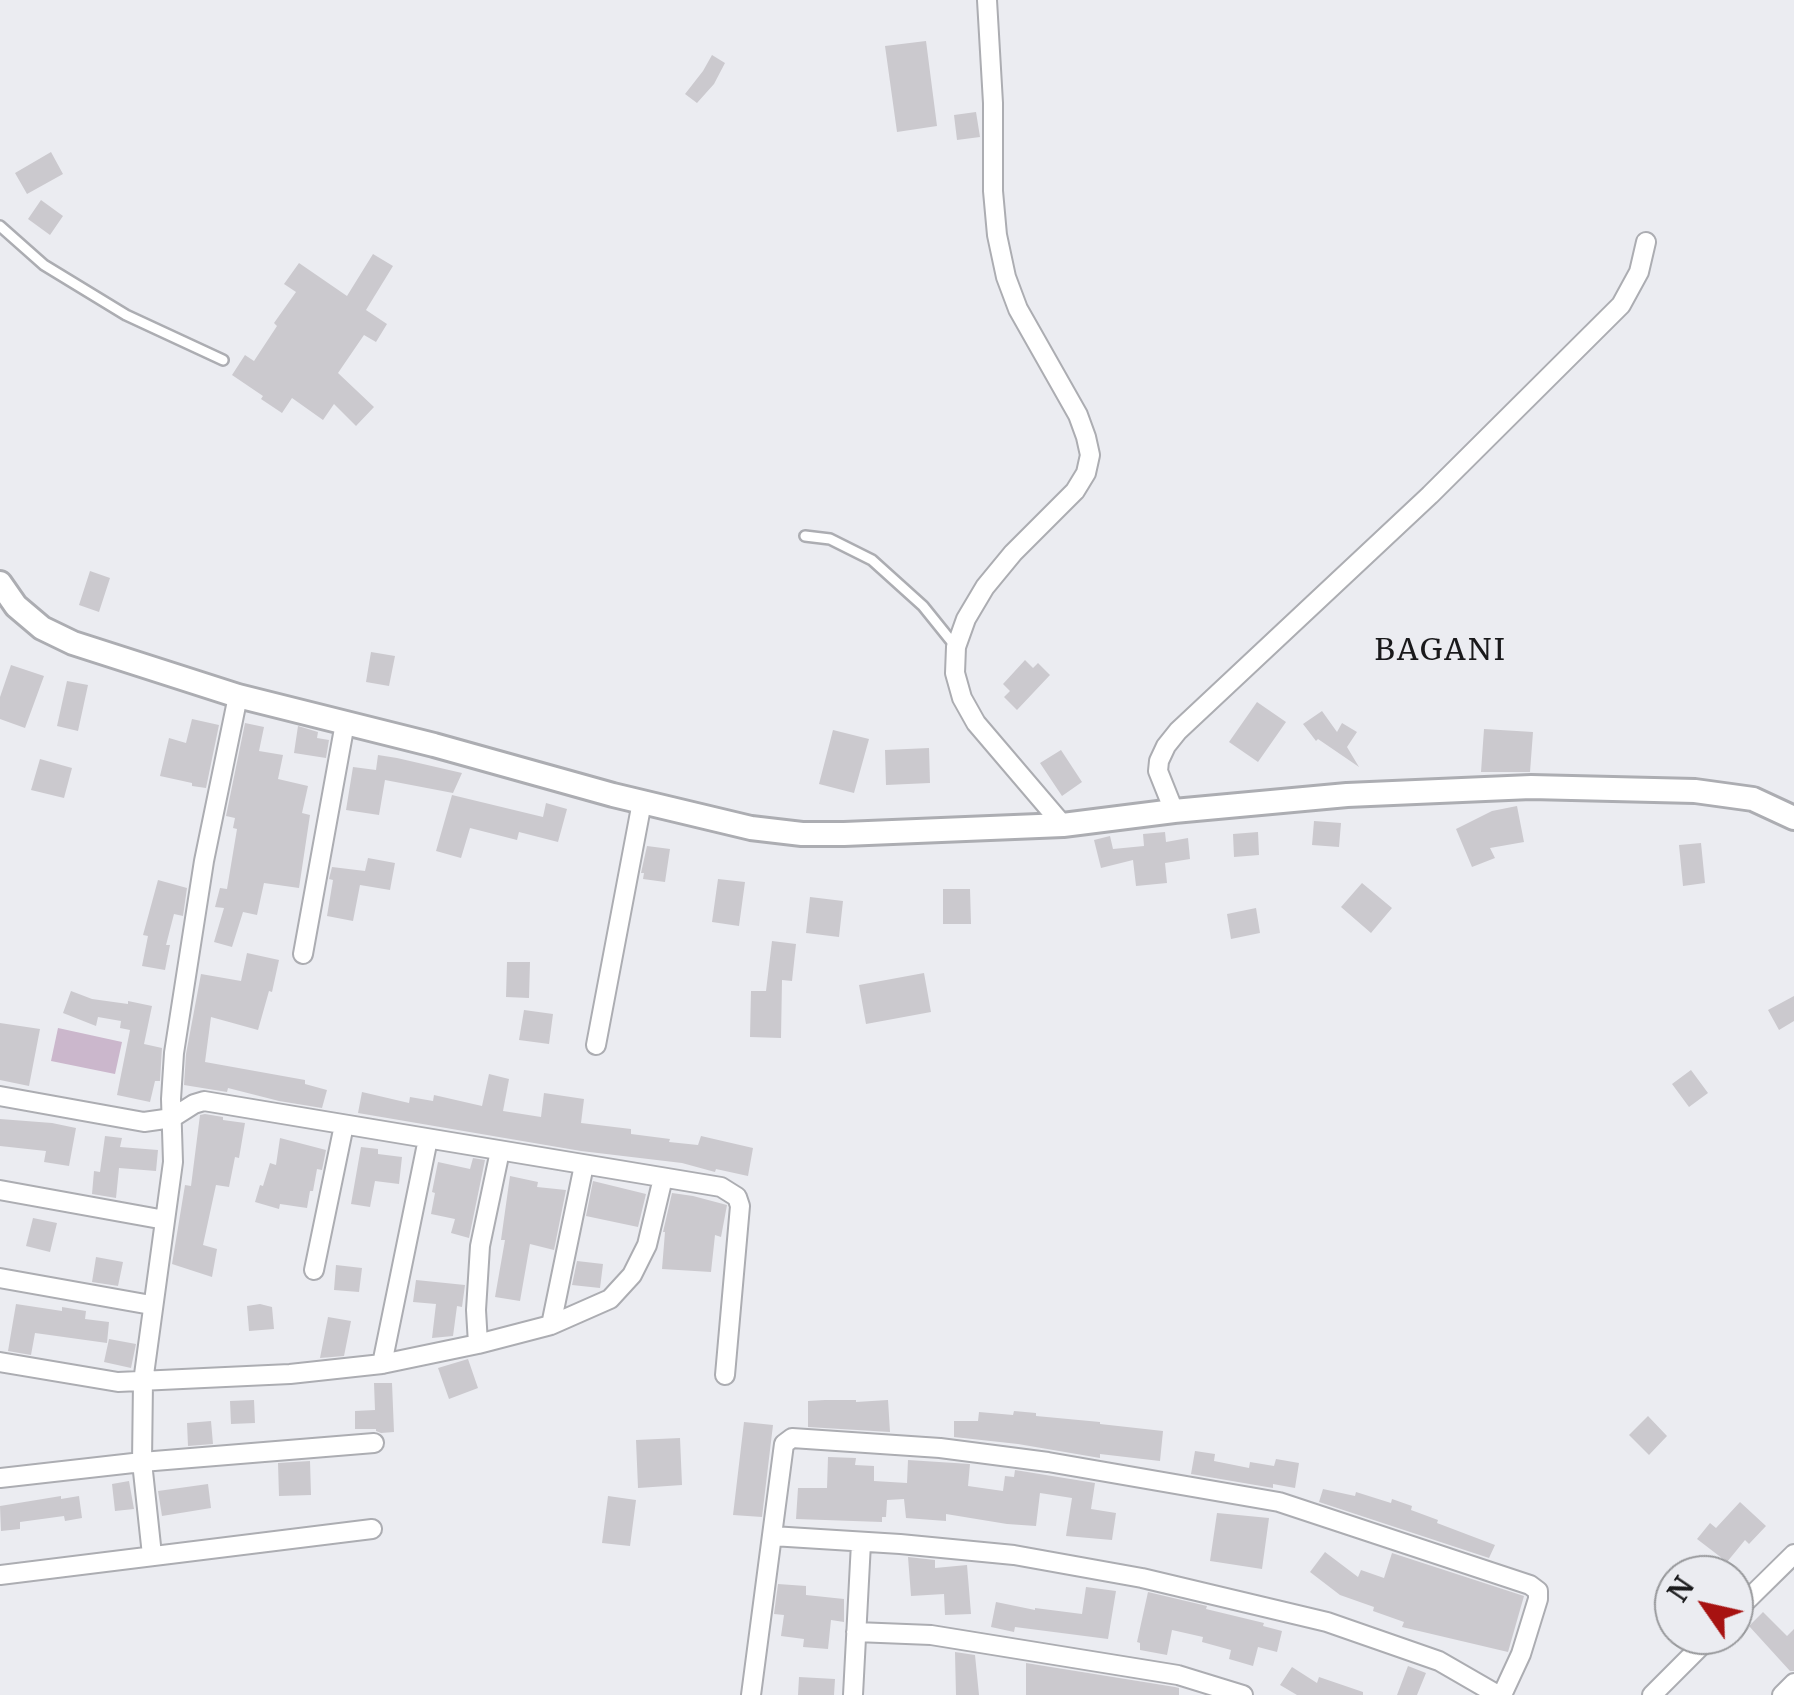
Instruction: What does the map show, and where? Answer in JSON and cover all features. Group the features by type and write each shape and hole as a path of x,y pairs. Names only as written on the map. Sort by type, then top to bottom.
{"street":[{"path":"987,0 993,191 1006,277 1018,308 1078,415 1090,455 1086,473 1075,491 1013,553 986,587 966,620 956,647 955,673 962,698 976,723 1063,825"},
{"path":"1174,812 1158,761 1178,731 1430,495 1621,305 1639,272 1646,242"},
{"path":"0,583 16,606 42,628 73,643 238,696 751,828 844,834 1063,825 1348,795 1531,787 1695,791 1753,800 1794,818"},
{"path":"152,1555 142,1462 142,1382 173,1162 174,1054 208,841 238,696"},
{"path":"303,954 346,723"},
{"path":"596,1044 642,802"},
{"path":"0,1096 144,1122 172,1118 204,1102 722,1188 737,1197 740,1206 725,1375"},
{"path":"314,1270 344,1126"},
{"path":"382,1364 428,1140"},
{"path":"478,1344 480,1246 500,1152"},
{"path":"551,1324 584,1165"},
{"path":"0,1362 118,1382 290,1374 382,1364 551,1324 610,1299 632,1275 647,1245 663,1178"},
{"path":"0,1190 165,1220"},
{"path":"0,1278 152,1305"},
{"path":"751,1695 784,1444 792,1438 940,1448 1048,1462 1279,1502 1534,1587 1538,1599 1521,1654 1500,1695 1439,1661 1326,1622 1142,1578 1014,1555 772,1536"},
{"path":"0,1478 374,1443"},
{"path":"0,1575 372,1529"},
{"path":"853,1695 861,1543"},
{"path":"1754,1593 1794,1554"},
{"path":"856,1632 931,1635 1178,1675 1243,1695"},
{"path":"1652,1695 1692,1655"},
{"path":"1782,1695 1794,1683"}],"lane":[{"path":"0,226 44,265 111,306 224,360"},
{"path":"805,536 830,540 872,560 923,606 956,647"}],"shaded area":[{"path":"58,1028 122,1042 115,1074 51,1061"}],"building":[{"path":"926,41 937,126 897,132 885,46"},
{"path":"712,55 725,63 714,84 697,103 685,94"},
{"path":"976,112 980,137 957,140 954,115"},
{"path":"51,152 63,174 27,194 15,173"},
{"path":"41,200 63,216 50,235 28,219"},
{"path":"373,254 393,266 366,310 387,324 376,342 364,335 338,373 374,407 356,426 334,404 323,420 292,398 282,413 232,375 245,355 254,361 277,326 274,323 296,292 284,284 299,263 347,296"},
{"path":"90,571 110,578 99,612 79,605"},
{"path":"371,652 395,656 389,686 366,682"},
{"path":"1025,660 1033,668 1038,663 1050,675 1017,710 1004,697 1010,691 1003,684"},
{"path":"11,665 44,676 25,728 0,719 0,697"},
{"path":"67,681 88,685 78,731 57,726"},
{"path":"1257,702 1286,722 1258,762 1229,742"},
{"path":"1322,711 1337,732 1342,723 1357,732 1347,747 1359,767 1316,741 1303,724"},
{"path":"192,719 219,725 206,788 160,776 169,738 186,743"},
{"path":"245,723 264,727 259,751 283,755 278,779 308,786 302,813 310,815 299,888 264,883 257,915 243,912 232,947 214,942 224,908 215,907 220,888 227,889 237,829 233,828 235,818 226,816"},
{"path":"298,726 318,732 317,738 329,740 326,758 294,753"},
{"path":"1484,729 1533,732 1530,772 1481,772"},
{"path":"833,730 869,739 854,793 819,784"},
{"path":"929,748 930,783 886,785 885,750"},
{"path":"1061,750 1082,782 1062,796 1040,763"},
{"path":"378,755 462,773 453,793 385,780 379,815 346,810 353,767 376,770"},
{"path":"40,759 72,768 64,798 31,790"},
{"path":"452,795 543,817 546,803 567,809 558,842 519,832 517,840 470,828 461,858 436,851"},
{"path":"1517,806 1524,842 1490,848 1495,858 1472,867 1456,829 1492,811"},
{"path":"1314,821 1341,823 1339,847 1312,845"},
{"path":"1165,832 1166,842 1188,838 1190,859 1165,863 1167,883 1136,886 1133,860 1101,868 1094,840 1110,836 1113,849 1144,846 1143,834"},
{"path":"1258,832 1259,855 1234,857 1233,834"},
{"path":"1701,843 1705,883 1683,886 1679,845"},
{"path":"647,846 670,849 665,882 643,879"},
{"path":"368,858 395,863 390,890 360,885 353,921 327,916 332,867 365,871"},
{"path":"718,879 745,882 739,926 712,922"},
{"path":"158,880 187,888 183,916 174,914 165,970 142,966 148,936 143,935"},
{"path":"1362,883 1392,908 1371,933 1341,907"},
{"path":"943,889 970,889 971,924 943,924"},
{"path":"810,897 843,901 839,937 806,933"},
{"path":"1256,908 1260,933 1231,939 1227,914"},
{"path":"772,941 796,944 792,981 782,980 781,1038 750,1037 751,991 766,991"},
{"path":"247,953 279,960 258,1030 211,1017 205,1062 305,1080 305,1084 327,1090 322,1108 228,1088 227,1092 184,1085 201,974 241,981"},
{"path":"507,962 530,962 529,998 506,997"},
{"path":"924,973 931,1012 866,1024 859,985"},
{"path":"71,991 92,999 152,1006 144,1044 162,1048 160,1081 155,1081 150,1102 117,1095 130,1030 120,1028 121,1021 98,1017 96,1026 63,1013"},
{"path":"1794,996 1794,1021 1779,1030 1768,1010"},
{"path":"524,1010 553,1014 549,1044 519,1040"},
{"path":"0,1023 40,1029 29,1086 0,1080"},
{"path":"1691,1070 1708,1093 1689,1107 1672,1084"},
{"path":"489,1074 509,1079 503,1111 541,1117 544,1093 584,1099 581,1123 631,1129 631,1134 670,1139 669,1142 698,1145 701,1136 753,1148 748,1176 358,1113 362,1092 409,1103 410,1097 433,1101 434,1095 482,1106"},
{"path":"200,1115 245,1123 229,1187 216,1185 203,1245 217,1249 212,1277 172,1264 185,1185 191,1186"},
{"path":"0,1119 76,1128 69,1166 44,1162 46,1151 0,1146"},
{"path":"105,1136 122,1138 120,1147 158,1150 156,1171 119,1168 116,1198 92,1194 94,1171 100,1172"},
{"path":"280,1138 326,1150 307,1208 280,1204 279,1209 255,1202 270,1163 276,1165"},
{"path":"361,1147 402,1157 399,1184 375,1181 370,1207 351,1204"},
{"path":"473,1158 485,1160 469,1238 451,1233 455,1219 431,1214 435,1193 432,1192 438,1162 470,1169"},
{"path":"510,1176 538,1182 537,1187 566,1190 554,1250 530,1244 520,1301 495,1297"},
{"path":"593,1181 646,1194 638,1227 586,1216"},
{"path":"672,1193 727,1205 721,1237 715,1235 711,1272 662,1269 663,1232"},
{"path":"33,1218 57,1223 50,1252 26,1246"},
{"path":"96,1257 123,1262 118,1286 92,1282"},
{"path":"577,1261 603,1264 600,1288 572,1285"},
{"path":"336,1265 362,1268 359,1292 334,1290"},
{"path":"416,1280 465,1285 453,1336 432,1338 436,1304 413,1302"},
{"path":"16,1304 86,1311 85,1319 109,1322 107,1343 35,1333 31,1355 8,1351"},
{"path":"247,1306 272,1307 274,1329 249,1331"},
{"path":"328,1317 351,1321 344,1356 320,1358"},
{"path":"109,1339 136,1344 131,1368 104,1362"},
{"path":"468,1359 478,1388 449,1399 438,1368"},
{"path":"374,1383 392,1383 394,1432 355,1429 355,1411 375,1410"},
{"path":"254,1400 255,1423 231,1424 230,1401"},
{"path":"888,1400 890,1432 808,1427 808,1401"},
{"path":"1014,1411 1163,1431 1160,1461 1100,1454 1100,1458 954,1437 954,1421 978,1421 979,1412 1013,1415"},
{"path":"1648,1416 1667,1436 1649,1455 1629,1435"},
{"path":"211,1421 213,1444 188,1446 187,1423"},
{"path":"744,1422 773,1425 762,1517 733,1515"},
{"path":"680,1438 682,1485 638,1488 636,1440"},
{"path":"1195,1451 1215,1454 1214,1461 1249,1468 1250,1462 1274,1466 1276,1459 1299,1463 1295,1488 1191,1474"},
{"path":"828,1457 856,1458 855,1465 874,1466 874,1481 907,1483 908,1460 970,1464 968,1486 1003,1491 1005,1476 1014,1477 1015,1470 1095,1483 1091,1509 1116,1513 1112,1540 1066,1536 1072,1498 1040,1493 1036,1526 946,1514 946,1521 906,1518 904,1499 887,1500 882,1522 796,1519 798,1488 827,1488"},
{"path":"310,1461 311,1495 279,1496 278,1463"},
{"path":"129,1481 134,1509 115,1511 112,1484"},
{"path":"208,1484 211,1508 162,1516 158,1491"},
{"path":"1323,1489 1355,1496 1356,1492 1391,1503 1392,1499 1412,1506 1411,1510 1438,1520 1437,1523 1495,1545 1489,1558 1319,1502"},
{"path":"79,1496 82,1518 65,1521 64,1516 20,1522 20,1529 1,1531 0,1506"},
{"path":"608,1496 636,1500 630,1546 602,1543"},
{"path":"1740,1502 1766,1526 1749,1544 1745,1540 1733,1555 1718,1555 1697,1539 1710,1523 1716,1528"},
{"path":"1217,1513 1269,1518 1262,1569 1210,1561"},
{"path":"1325,1552 1358,1577 1361,1570 1384,1578 1392,1553 1524,1596 1508,1652 1402,1627 1404,1622 1340,1595 1310,1572"},
{"path":"908,1557 935,1560 935,1568 967,1565 971,1614 945,1615 944,1594 911,1596"},
{"path":"778,1584 806,1586 806,1595 844,1599 844,1622 831,1620 828,1649 803,1647 804,1639 781,1636 784,1615 774,1614"},
{"path":"1086,1587 1116,1591 1108,1639 991,1627 996,1602 1082,1614"},
{"path":"1148,1592 1207,1606 1206,1609 1282,1631 1277,1652 1258,1647 1253,1666 1229,1659 1231,1650 1202,1642 1203,1637 1172,1630 1167,1655 1140,1650 1137,1642"},
{"path":"1763,1612 1787,1636 1794,1629 1794,1671 1754,1631 1754,1621"},
{"path":"955,1652 975,1655 979,1695 956,1695"},
{"path":"1026,1663 1175,1687 1179,1688 1179,1695 1026,1695"},
{"path":"1408,1666 1426,1673 1417,1695 1397,1695"},
{"path":"1292,1667 1317,1683 1319,1677 1363,1695 1297,1695 1280,1685"},
{"path":"799,1677 835,1679 834,1695 798,1695"}],"district":[{"name":"BAGANI","path":"1441,652"}]}
